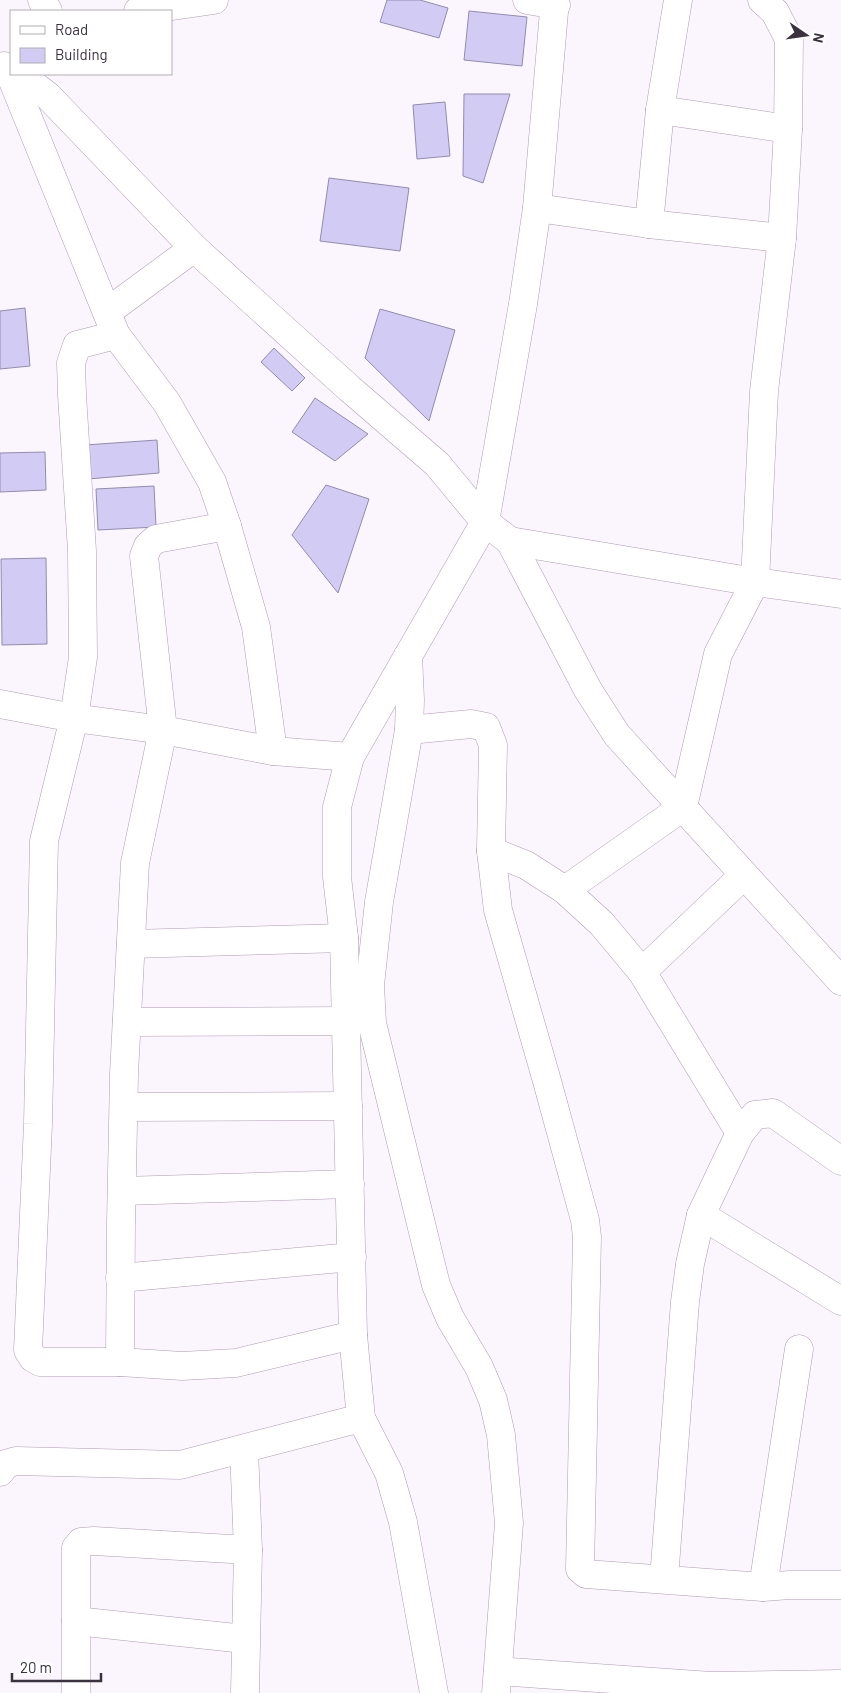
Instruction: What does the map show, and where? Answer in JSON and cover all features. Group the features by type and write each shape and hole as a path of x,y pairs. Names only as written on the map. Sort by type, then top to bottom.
{"street":[{"path":"145,10 214,0"},
{"path":"434,1693 403,1522 389,1473 361,1418 353,1335 344,938 337,877 337,807 350,757 485,522 523,304 537,208 556,3 527,0"},
{"path":"649,224 660,110 678,0"},
{"path":"566,890 682,807 718,654 756,582 764,391 782,238 788,130 789,39 775,12 762,0"},
{"path":"21,75 111,324 167,403 212,482 227,526 256,627 273,751"},
{"path":"22,75 48,96 194,248 350,390 437,464 485,522 510,541 588,690 617,735 841,981"},
{"path":"660,110 788,130"},
{"path":"537,208 649,224 782,238"},
{"path":"194,248 111,324 77,345 71,363 82,551 83,657 74,718 44,841 38,1124 28,1350 33,1358 40,1362 120,1362 182,1366 236,1363 353,1335"},
{"path":"120,1362 124,1107 135,863 163,730 144,556 148,546 156,539 227,526"},
{"path":"510,541 756,582 841,594"},
{"path":"408,656 409,730 379,902 370,984 372,1023 436,1285 450,1318 479,1367 493,1400 501,1435 509,1523 497,1682 711,1690 841,1684"},
{"path":"0,704 74,718 163,730 273,751 350,757"},
{"path":"409,730 471,724 486,727 493,745 491,851 498,910 547,1081 586,1229 580,1568 586,1574 764,1586 841,1585"},
{"path":"491,851 526,865 566,890 602,924 642,972 740,1133"},
{"path":"642,972 744,876"},
{"path":"131,944 344,938"},
{"path":"127,1022 346,1021"},
{"path":"124,1107 348,1106"},
{"path":"664,1579 685,1302 690,1264 701,1215 740,1133 755,1115 773,1113 841,1161"},
{"path":"122,1191 350,1184"},
{"path":"701,1215 841,1301"},
{"path":"120,1278 352,1257"},
{"path":"764,1586 799,1350"},
{"path":"0,1472 6,1464 16,1461 180,1465 361,1418"},
{"path":"244,1449 248,1550 245,1693"},
{"path":"76,1693 76,1548 81,1542 94,1541 248,1550"},
{"path":"76,1621 245,1640"}],"building":[{"path":"387,0 420,0 448,8 439,38 380,22"},
{"path":"469,11 527,17 522,66 464,60"},
{"path":"464,94 510,94 483,183 463,176"},
{"path":"445,102 450,156 417,159 413,105"},
{"path":"329,178 409,188 400,251 320,241"},
{"path":"25,308 30,366 0,369 0,311"},
{"path":"380,309 455,330 429,421 365,358"},
{"path":"274,348 305,378 292,391 261,362"},
{"path":"315,398 368,434 335,461 292,432"},
{"path":"157,440 159,473 88,479 85,445"},
{"path":"45,452 46,490 0,492 0,453"},
{"path":"326,485 369,499 338,593 292,535"},
{"path":"154,486 156,527 98,530 96,489"},
{"path":"46,558 47,644 2,645 1,559"}]}
